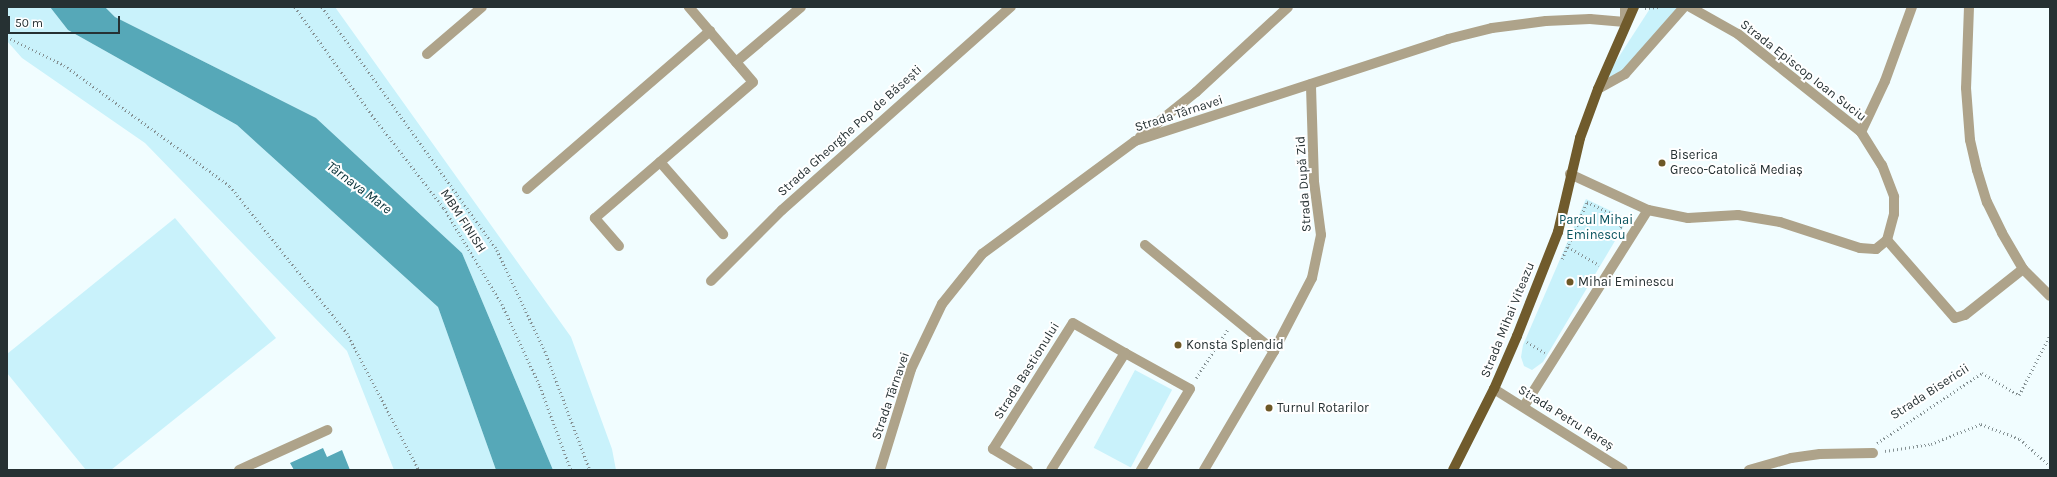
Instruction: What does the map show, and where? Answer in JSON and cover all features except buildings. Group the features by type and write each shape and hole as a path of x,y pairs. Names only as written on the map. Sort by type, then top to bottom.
{"main road":[{"name":"Strada Mihai Viteazu","path":"1453,470 1494,389 1517,336 1558,232 1570,174 1598,89 1625,22 1634,7"}],"street":[{"path":"427,54 482,7"},
{"path":"619,246 595,218 753,82 689,7"},
{"path":"736,62 801,7"},
{"name":"Strada Gheorghe Pop de Băsești","path":"711,281 782,210 1011,7"},
{"path":"1135,141 1196,92 1288,7"},
{"path":"1625,7 1625,22"},
{"path":"1598,89 1625,74 1684,7"},
{"name":"Strada Episcop Ioan Suciu","path":"1690,7 1738,34 1861,132 1882,165 1894,196 1894,214 1887,240"},
{"path":"1861,132 1885,81 1912,7"},
{"path":"1969,7 1966,88 1970,140 1987,202 2023,269 2050,296"},
{"name":"Strada Târnavei","path":"880,470 911,369 942,304 982,254 1135,141 1396,55 1492,28 1561,21 1625,22"},
{"path":"528,189 710,31"},
{"name":"Strada După Zid","path":"1204,470 1274,351 1312,278 1321,235 1314,182 1311,84"},
{"path":"660,162 723,234"},
{"path":"1570,174 1648,210 1688,218 1738,215 1780,222 1860,248 1876,249 1887,240 1955,318 1966,315 2023,269"},
{"path":"1524,406 1556,360 1648,210"},
{"path":"1145,245 1274,351"},
{"name":"Strada Bastionului","path":"1028,470 993,449 1073,323 1190,389"},
{"path":"1051,470 1125,353"},
{"path":"1141,470 1190,389"},
{"name":"Strada Petru Rareș","path":"1494,389 1524,406 1623,470"},
{"path":"239,470 328,430"},
{"path":"1748,470 1791,458 1820,454 1860,454 1872,452"}],"path":[{"name":"MBM FINISH","path":"295,7 372,115 448,214 502,304 540,386 571,470"},
{"path":"322,7 497,250 545,351 590,470"},
{"path":"7,37 64,65 230,186 347,333 419,470"},
{"path":"1561,261 1586,201 1624,220 1617,233"},
{"path":"1568,247 1599,265"},
{"path":"1595,272 1602,259"},
{"path":"1190,389 1235,318"},
{"path":"1527,342 1530,335"},
{"path":"1517,336 1556,360"},
{"name":"Strada Bisericii","path":"1860,454 1982,373 2019,395 2050,336"},
{"path":"1546,353 1550,347"},
{"path":"1872,452 1931,444 1981,424 2020,439 2050,466"}],"green space":[{"path":"7,7 50,7 68,30 237,125 438,307 496,470 394,470 347,351 145,143 22,58 7,41"},
{"path":"105,7 335,7 571,337 612,449 616,470 553,470 462,253 316,118 115,17"},
{"path":"1651,7 1684,7 1625,74 1598,89"},
{"name":"Parcul Mihai Eminescu","path":"1586,199 1628,219 1543,362 1532,370 1524,366 1521,357 1523,345"},
{"path":"175,218 276,338 111,470 86,470 7,373 7,354"},
{"path":"1135,370 1172,390 1131,467 1094,448"}],"water":[{"name":"Târnava Mare","path":"50,7 105,7 115,17 316,118 462,253 553,470 496,470 438,307 237,125 68,30"},
{"path":"323,448 327,457 342,450 350,470 294,470 290,463"}],"place":[{"name":"Biserica Greco-Catolică Mediaș","path":"1662,163"},
{"name":"Mihai Eminescu","path":"1570,282"},
{"name":"Konsta Splendid","path":"1178,345"},
{"name":"Turnul Rotarilor","path":"1269,408"}]}
